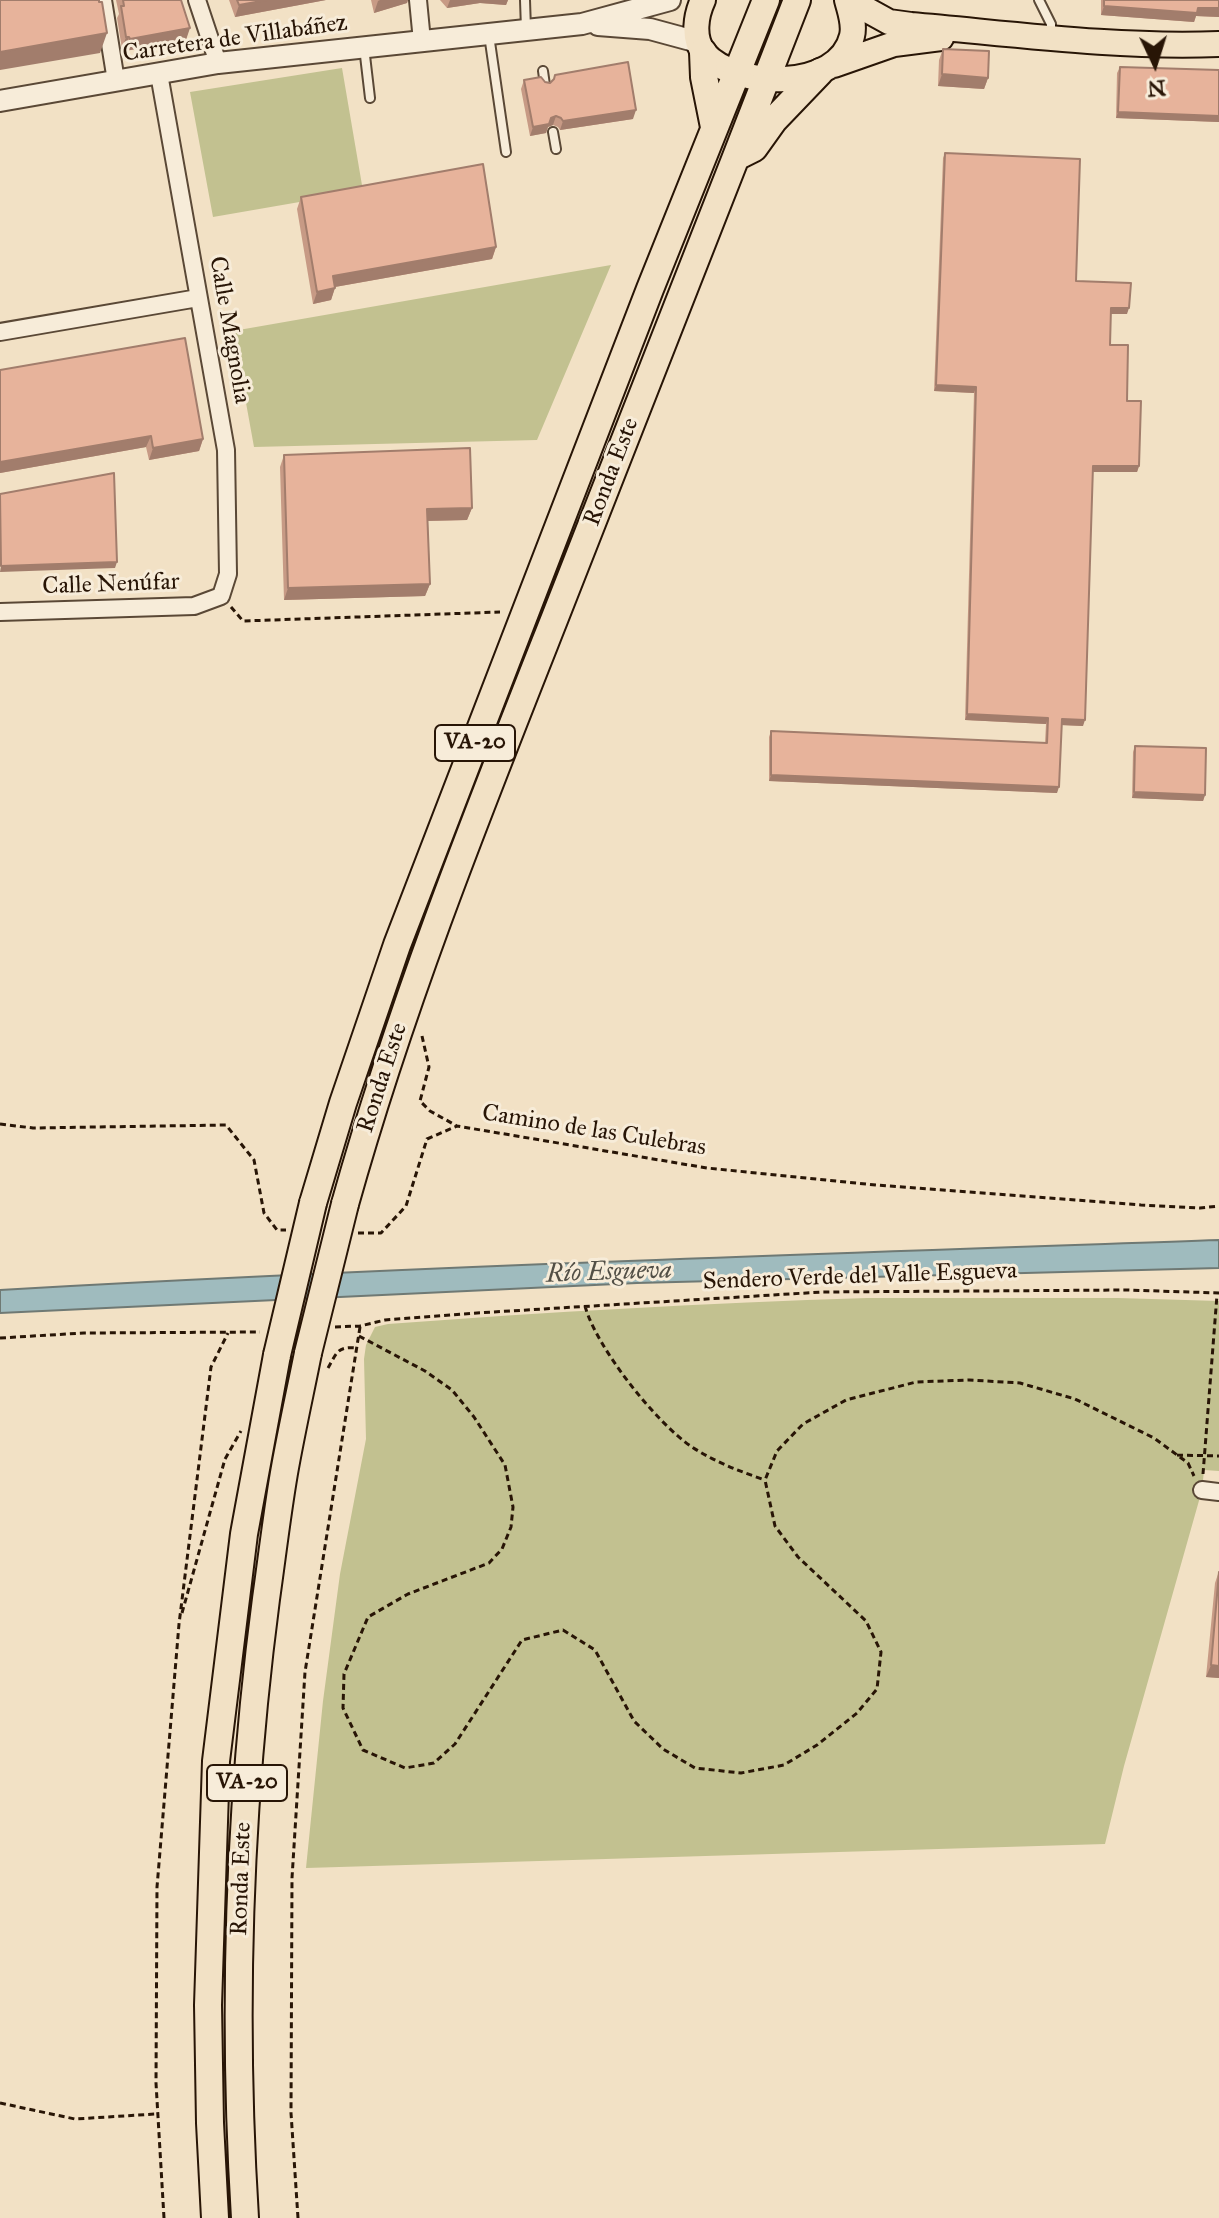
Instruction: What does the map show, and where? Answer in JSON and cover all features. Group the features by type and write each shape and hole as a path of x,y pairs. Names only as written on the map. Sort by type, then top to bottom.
{"highway":[{"name":"Ronda Este","path":"215,2218 208,2005 216,1761 244,1534 277,1355 313,1203 343,1103 397,945 766,0"},
{"name":"Ronda Este","path":"245,2218 238,2008 247,1780 256,1679 284,1474 317,1363 345,1204 369,1118 429,942 797,0"},
{"path":"701,47 714,127"},
{"path":"735,158 754,148 774,120 826,69"}],"main road":[{"path":"703,0 696,25 701,47 716,62 736,72 766,79 796,79 894,44 983,32"},
{"path":"826,69 846,50 852,36 853,22 848,0"},
{"path":"848,0 889,22 1051,38 1162,45 1219,44"}],"street":[{"path":"103,0 116,81"},
{"path":"197,0 218,63"},
{"path":"418,0 422,41"},
{"path":"582,24 670,0"},
{"path":"582,24 650,29 701,47"},
{"name":"Carretera de Villabáñez","path":"0,101 218,63 582,24"},
{"name":"Calle Magnolia","path":"159,74 226,450 228,574 221,596"},
{"path":"0,332 198,298"},
{"name":"Calle Nenúfar","path":"0,612 194,606 221,596"}],"lane":[{"path":"525,0 526,30"},
{"path":"1039,0 1051,24 1051,38"},
{"path":"489,34 506,152"},
{"path":"364,47 370,98"},
{"path":"543,71 545,85"},
{"path":"553,132 556,149"}],"path":[{"path":"221,596 243,621 500,612"},
{"path":"420,1029 429,1067 420,1101 430,1111 457,1126"},
{"path":"0,1124 33,1128 226,1125 254,1160 264,1213 277,1230 292,1231"},
{"name":"Camino de las Culebras","path":"351,1233 381,1233 406,1206 427,1139 457,1126 707,1168 876,1185 1200,1208 1219,1206"},
{"name":"Sendero Verde del Valle Esgueva","path":"359,1336 360,1326 385,1320 822,1292 1127,1290 1218,1293"},
{"path":"1210,1491 1205,1455 1218,1293"},
{"path":"585,1306 604,1344 666,1426 691,1447 724,1465 765,1480"},
{"path":"0,1338 84,1333 228,1333 211,1367 179,1624 157,1887 156,2114 164,2218"},
{"path":"298,2218 291,2113 292,1878 305,1672 359,1336 425,1371 452,1390 505,1465 513,1507 511,1527 502,1549 489,1563 408,1594 368,1617 344,1674 343,1708 363,1750 405,1768 434,1763 455,1744 522,1640 563,1630 595,1650 634,1721 663,1749 695,1768 741,1773 784,1765 817,1745 857,1713 877,1689 881,1652 866,1621 798,1557 775,1526 765,1480 777,1451 803,1424 846,1400 916,1382 969,1380 1020,1383 1075,1399 1154,1438 1188,1463 1210,1491"},
{"path":"317,1363 346,1347 357,1348"},
{"path":"179,1624 225,1459 243,1425"},
{"path":"1177,1455 1219,1456"},
{"path":"0,2103 75,2119 156,2114"}],"shaded area":[{"path":"342,68 363,191 213,217 190,92"},
{"path":"611,265 537,440 254,447 233,331"},
{"path":"867,1298 1219,1301 1219,1471 1204,1470 1202,1490 1105,1844 306,1868 340,1574 366,1439 364,1359 366,1345 375,1327 568,1312"}],"water":[{"name":"Río Esgueva","path":"1219,1240 1219,1268 637,1283 0,1313 0,1290 457,1268"}],"building":[{"path":"0,0 99,0 102,2 107,33 0,52"},
{"path":"123,0 181,0 190,28 130,39 126,37 121,6 124,6"},
{"path":"237,0 267,0 239,5"},
{"path":"1104,0 1219,0 1219,8 1198,8 1197,13 1104,6"},
{"path":"943,49 989,51 988,78 942,74"},
{"path":"628,62 636,110 563,121 556,116 551,118 549,124 533,127 524,80 541,77 550,83 555,75"},
{"path":"1120,67 1219,70 1219,116 1118,112"},
{"path":"945,153 1080,159 1076,281 1131,283 1129,308 1111,308 1110,345 1128,345 1127,401 1141,401 1139,466 1093,466 1085,720 1062,719 1059,787 771,775 771,731 1047,743 1048,718 967,714 976,387 936,385"},
{"path":"483,164 496,247 333,276 335,288 317,292 301,197"},
{"path":"185,338 203,439 153,448 151,436 0,462 0,370"},
{"path":"470,448 472,508 427,509 430,584 288,588 284,455"},
{"path":"114,473 117,562 1,566 0,494"},
{"path":"1135,746 1206,748 1205,795 1134,792"},
{"path":"1219,1572 1219,1666 1211,1665"}]}
